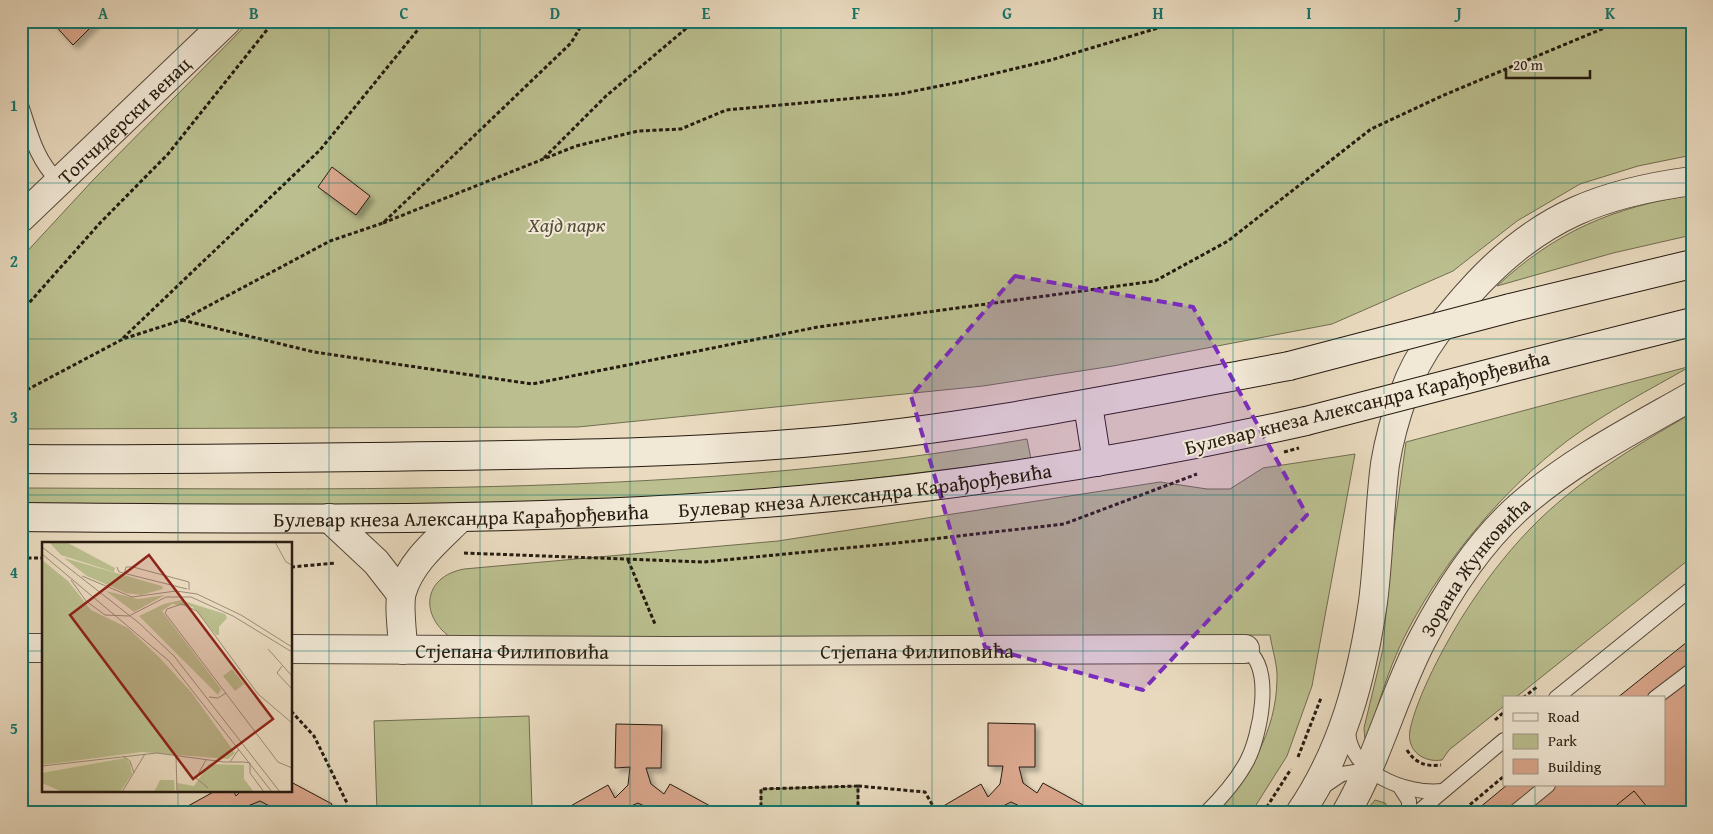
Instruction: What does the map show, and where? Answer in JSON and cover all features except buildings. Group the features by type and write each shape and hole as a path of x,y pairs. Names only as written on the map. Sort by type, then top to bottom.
{"main road":[{"name":"Топчидерски венац","path":"21,218 227,21"},
{"path":"1303,808 1332,760 1350,708 1363,660 1373,602 1386,463 1404,391 1436,334 1469,292 1497,263 1530,235 1551,222 1577,209 1619,195 1692,181"},
{"path":"21,459 182,460 584,454 771,445 905,433 1088,405 1288,366 1510,308 1692,264"},
{"name":"Булевар кнеза Александра Карађорђевића","path":"21,517 330,518 583,514 800,500 911,488 1097,462 1202,444 1306,421 1692,322"},
{"name":"Зорана Жунковића","path":"1346,813 1368,770 1422,640 1459,578 1493,533 1537,491 1692,396"},
{"path":"1088,405 1097,462"},
{"name":"Стјепана Филиповића","path":"404,650 401,594 410,572 425,553 461,517"},
{"path":"330,518 376,562 401,594"},
{"path":"21,648 42,648"},
{"name":"Стјепана Филиповића","path":"292,649 667,651 1245,649"}],"lane":[{"path":"21,105 34,146 45,168 58,182"},
{"path":"1558,696 1692,588"},
{"name":"Стјепана Филиповића","path":"1206,813 1247,762 1258,733 1262,704 1261,677 1257,660 1252,653 1245,649"},
{"path":"1658,696 1692,670"},
{"path":"1350,708 1348,736 1351,747 1368,770 1400,787 1419,792 1442,791"},
{"path":"1417,813 1503,741"},
{"path":"1303,808 1334,778 1342,774 1368,770"},
{"path":"1514,813 1547,786"},
{"path":"1400,787 1409,801 1410,813"}],"path":[{"path":"21,312 100,223 168,154 274,21"},
{"path":"123,339 320,150 425,21"},
{"path":"384,223 571,43 584,21"},
{"path":"541,160 606,96 695,21"},
{"path":"21,393 123,339 182,320 330,241 384,223 576,146 638,131 681,128 726,110 917,90 1051,60 1165,26 1194,21"},
{"path":"182,320 314,352 532,384 818,327 1155,281 1228,241 1371,129 1444,95 1621,21"},
{"path":"1275,454 1284,452"},
{"path":"456,552 704,562 897,543 1064,524 1204,472"},
{"path":"21,558 42,558"},
{"path":"628,560 667,651"},
{"path":"292,567 337,563"},
{"path":"292,712 314,736 347,803 346,813"},
{"path":"1406,746 1416,761 1429,766 1443,765"},
{"path":"1460,813 1503,777"},
{"path":"858,786 858,813"},
{"path":"761,813 761,789 858,786 925,792 937,813"}],"highlighted area":[{"path":"1015,276 1193,307 1307,515 1143,690 985,647 911,396"}],"green space":[{"name":"Хајд парк","path":"250,21 1692,21 1692,155 1638,166 1580,184 1517,221 1453,271 1332,324 1113,366 983,386 578,427 21,429 21,258 94,179"},
{"path":"1692,195 1692,235 1613,253 1497,286 1541,251 1587,225 1636,207"},
{"path":"1691,366 1612,411 1567,441 1521,481 1478,526 1441,576 1409,628 1392,665 1365,741 1364,728 1383,649 1391,551 1406,442"},
{"path":"1692,413 1692,557 1518,696 1503,696 1503,707 1449,750 1442,760 1429,760 1418,754 1414,750 1409,737 1414,716 1425,686 1440,655 1464,614 1503,560 1547,512 1586,480 1627,452"},
{"path":"1027,439 1031,459 841,482 699,496 573,502 415,506 21,506 21,488 399,488 525,486 651,480 777,471 902,458"},
{"path":"1355,454 1312,686 1287,756 1251,813 1216,813 1250,768 1272,718 1277,675 1270,635 453,639 434,620 430,609 433,589 440,580 450,573 464,569 778,541 1160,482 1207,489 1230,489 1263,468"},
{"path":"529,716 532,808 377,813 374,721"},
{"path":"858,786 858,813 761,813 761,789"},
{"path":"1375,800 1385,803 1393,813 1364,813"}]}
